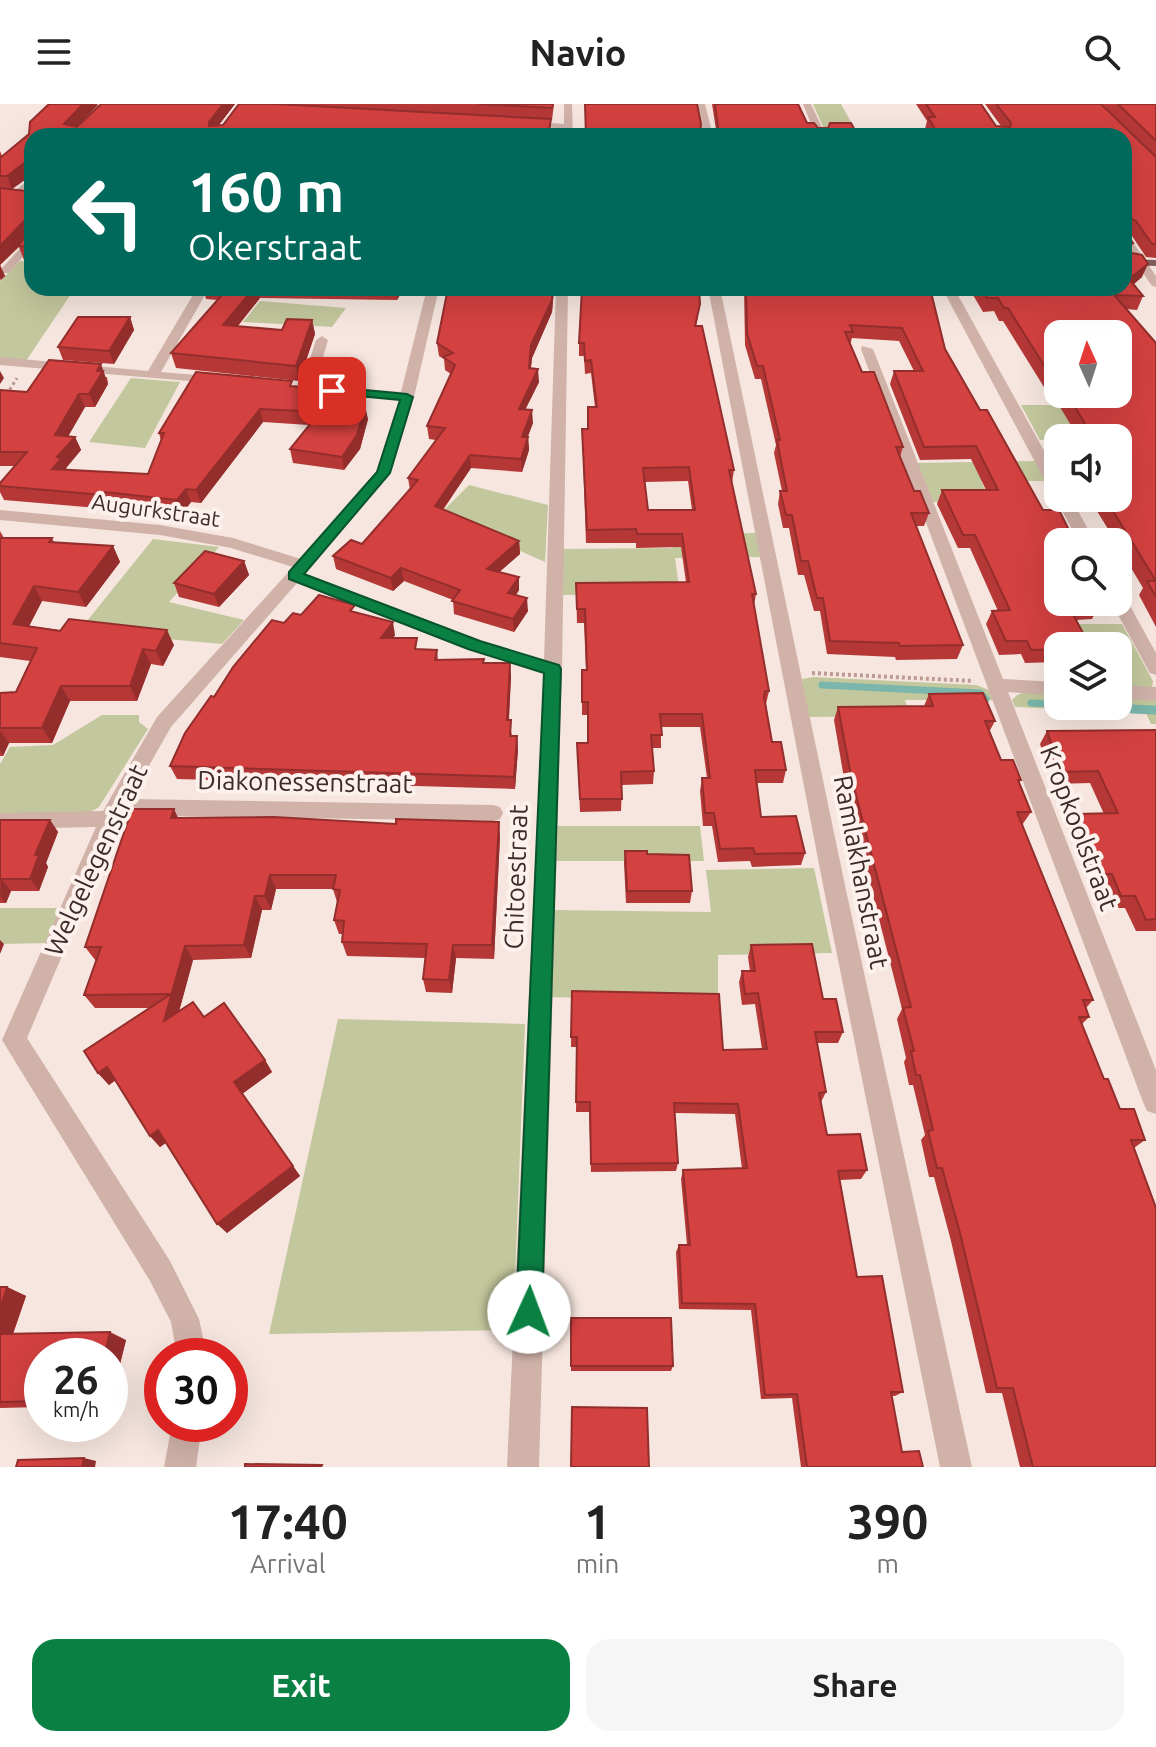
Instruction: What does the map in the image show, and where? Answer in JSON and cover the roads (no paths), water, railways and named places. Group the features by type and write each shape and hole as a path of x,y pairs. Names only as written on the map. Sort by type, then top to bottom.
{"main road":[{"path":"0,194 24,197"},
{"path":"1132,262 1156,263"}],"street":[{"path":"568,104 568,128"},
{"path":"701,104 706,128"},
{"path":"807,104 818,128"},
{"path":"510,124 539,128"},
{"path":"15,196 24,188"},
{"path":"5,271 24,248"},
{"path":"1132,248 1156,284"},
{"path":"152,375 198,296"},
{"name":"Welgelegenstraat","path":"189,1338 185,1319 160,1271 7,1044 113,813 164,722 383,473 407,397 431,296"},
{"name":"Chitoestraat","path":"523,1467 553,669 562,296"},
{"name":"Ramlakhanstraat","path":"716,296 956,1467"},
{"path":"952,296 1044,464"},
{"path":"307,389 322,340"},
{"name":"Kropkoolstraat","path":"867,349 1156,1102"},
{"path":"0,361 229,382"},
{"path":"291,387 407,397"},
{"name":"Augurkstraat","path":"0,515 160,530 233,543 474,645 553,669"},
{"path":"1127,616 1156,669"},
{"path":"995,683 1044,688"},
{"path":"1132,693 1156,694"},
{"name":"Diakonessenstraat","path":"0,821 113,813 493,813"},
{"path":"180,1467 184,1442"}],"waterway":[{"path":"822,685 980,693 986,699"},
{"path":"1031,703 1044,703"},
{"path":"1132,709 1155,710 1132,709"}]}
